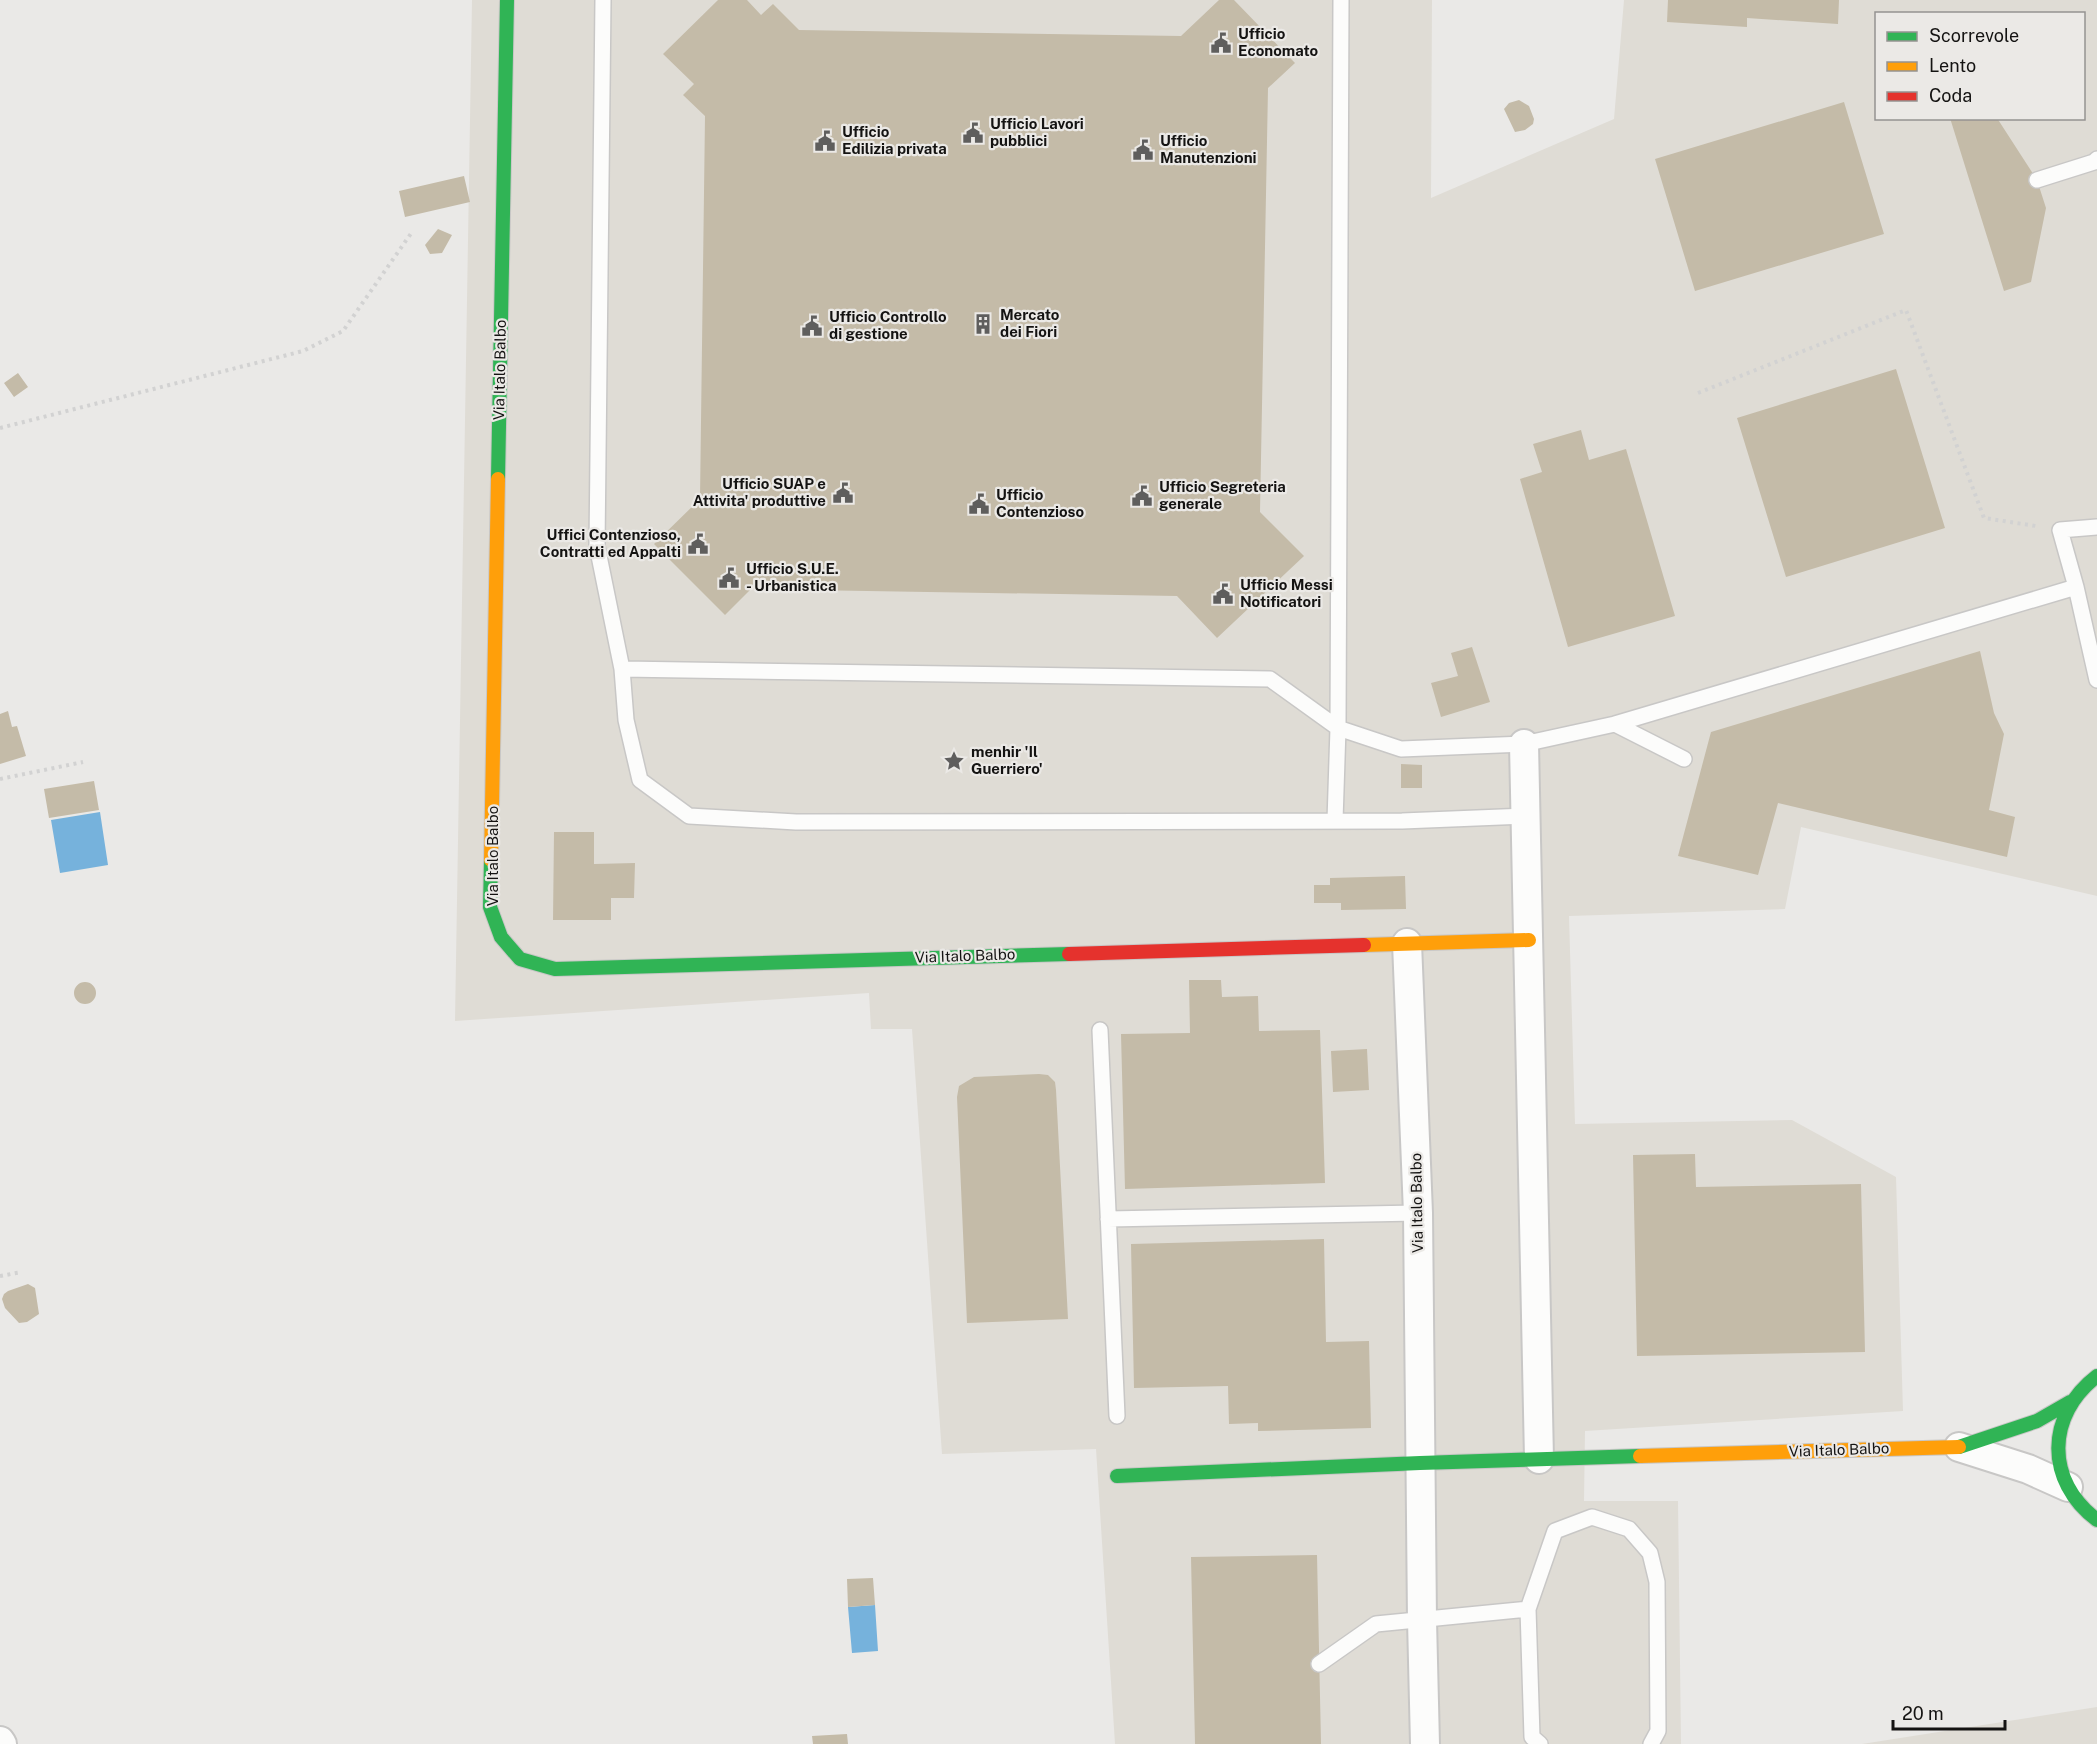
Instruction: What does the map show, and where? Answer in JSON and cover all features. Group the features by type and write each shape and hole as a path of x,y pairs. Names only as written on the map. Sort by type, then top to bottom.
{"street":[{"name":"Via Italo Balbo","path":"507,0 490,906 501,936 520,959 555,969 1529,940"},
{"path":"1524,744 1539,1460"},
{"name":"Via Italo Balbo","path":"1407,942 1418,1213 1425,1744"},
{"path":"2097,1376 2088,1381 2070,1402 2060,1428 2058,1453 2068,1487 2077,1502 2097,1520"},
{"name":"Via Italo Balbo","path":"1117,1476 1420,1463 1959,1447 2037,1421 2070,1402"},
{"path":"1959,1447 2028,1469 2068,1487"}],"lane":[{"path":"603,0 597,546 622,669 626,720 640,780 689,816 796,822 1402,821 1527,816"},
{"path":"1335,820 1338,728 1341,0"},
{"path":"2037,180 2094,162 2097,159"},
{"path":"2097,527 2060,530 2076,587 2097,680"},
{"path":"622,669 1270,679 1338,728 1401,749 1524,744 1615,724 2076,587"},
{"path":"1615,724 1684,759"},
{"path":"1100,1030 1117,1416"},
{"path":"1108,1219 1418,1213"},
{"path":"1540,1744 1533,1737 1528,1609 1555,1531 1592,1517 1629,1529 1650,1553 1657,1582 1658,1731 1651,1744"},
{"path":"1319,1664 1376,1624 1528,1609"}],"path":[{"path":"0,428 303,351 343,331 412,232"},
{"path":"1698,393 1906,310 1984,518 2060,530"},
{"path":"0,779 83,762"},
{"path":"0,1276 22,1272"}],"shaded area":[{"path":"472,0 1432,0 1431,198 1614,119 1624,0 2097,0 2097,896 1801,827 1785,909 1569,916 1575,1124 1792,1120 1896,1177 1903,1411 1585,1431 1584,1501 1678,1501 1681,1744 1115,1744 1096,1449 942,1454 912,1029 871,1029 869,993 455,1021"},
{"path":"2097,1707 2097,1744 1862,1744"}],"water":[{"path":"100,812 108,865 60,873 51,820"},
{"path":"875,1605 878,1651 852,1653 848,1607"}],"building":[{"name":"Mercato dei Fiori","path":"718,0 747,0 761,15 773,4 799,30 1181,36 1219,0 1234,0 1295,63 1268,88 1260,512 1304,556 1217,638 1177,596 751,589 725,615 654,544 700,499 705,116 683,95 694,84 663,54"},
{"path":"1668,0 1839,0 1838,24 1747,18 1747,27 1667,22"},
{"path":"1519,100 1529,106 1534,119 1533,124 1525,130 1515,132 1504,109 1509,103"},
{"path":"1844,102 1884,234 1695,291 1655,159"},
{"path":"1951,120 1998,120 2037,180 2046,208 2031,282 2004,291"},
{"path":"464,176 470,202 405,217 399,191"},
{"path":"438,229 452,235 442,253 430,254 425,245"},
{"path":"1896,369 1945,528 1786,577 1737,418"},
{"path":"18,373 28,387 14,397 4,383"},
{"path":"1581,430 1589,460 1626,449 1675,616 1568,647 1520,479 1542,472 1533,444"},
{"path":"1472,647 1490,702 1441,717 1431,683 1458,676 1451,653"},
{"path":"1980,651 1994,713 2004,734 1989,810 2015,817 2007,857 1778,803 1758,875 1678,856 1711,732"},
{"path":"8,711 12,727 17,726 26,756 0,764 0,714"},
{"path":"1401,764 1422,765 1422,788 1401,788"},
{"path":"94,781 99,810 49,818 44,789"},
{"path":"554,832 594,832 594,864 635,863 634,898 611,898 611,920 553,920"},
{"path":"1405,876 1406,909 1341,910 1341,903 1314,903 1314,885 1330,885 1330,878"},
{"path":"1189,980 1221,980 1222,997 1258,996 1259,1031 1320,1030 1325,1183 1125,1189 1121,1034 1190,1033"},
{"path":"85,982 95,989 96,993 89,1003 85,1004 75,997 74,993 81,983"},
{"path":"1367,1049 1369,1090 1333,1092 1331,1051"},
{"path":"1048,1075 1055,1082 1056,1090 1068,1319 967,1323 957,1097 959,1086 974,1077"},
{"path":"1695,1154 1696,1187 1861,1184 1865,1352 1637,1356 1633,1155"},
{"path":"1324,1239 1326,1342 1369,1341 1371,1428 1258,1431 1258,1423 1229,1424 1228,1386 1134,1388 1131,1244"},
{"path":"28,1284 35,1288 39,1314 27,1322 19,1323 5,1308 2,1299 8,1291"},
{"path":"1317,1555 1321,1744 1195,1744 1191,1557"},
{"path":"873,1578 875,1605 848,1607 847,1579"},
{"path":"847,1734 848,1744 813,1744 812,1736"}],"traffic: fast":[{"path":"498,479 507,0"},
{"path":"491,860 490,907 501,937 520,959 555,969 1069,954"},
{"path":"2097,1376 2080,1392 2068,1409 2061,1428 2058,1448 2061,1468 2068,1487 2080,1504 2097,1520"},
{"path":"1959,1447 2037,1421 2070,1402"},
{"path":"1117,1476 1640,1456"}],"traffic: slow":[{"path":"491,860 498,479"},
{"path":"1364,945 1529,940"},
{"path":"1640,1456 1959,1447"}],"traffic: jam":[{"path":"1069,954 1364,945"}],"place":[{"name":"Ufficio Economato","path":"1221,43"},
{"name":"Ufficio Lavori pubblici","path":"973,133"},
{"name":"Ufficio Edilizia privata","path":"825,141"},
{"name":"Ufficio Manutenzioni","path":"1143,150"},
{"name":"Mercato dei Fiori","path":"983,324"},
{"name":"Ufficio Controllo di gestione","path":"812,326"},
{"name":"Ufficio SUAP e Attivita' produttive","path":"843,493"},
{"name":"Ufficio Segreteria generale","path":"1142,496"},
{"name":"Ufficio Contenzioso","path":"979,504"},
{"name":"Uffici Contenzioso, Contratti ed Appalti","path":"698,544"},
{"name":"Ufficio S.U.E. - Urbanistica","path":"729,578"},
{"name":"Ufficio Messi Notificatori","path":"1223,594"},
{"name":"menhir 'Il Guerriero'","path":"954,761"}]}
